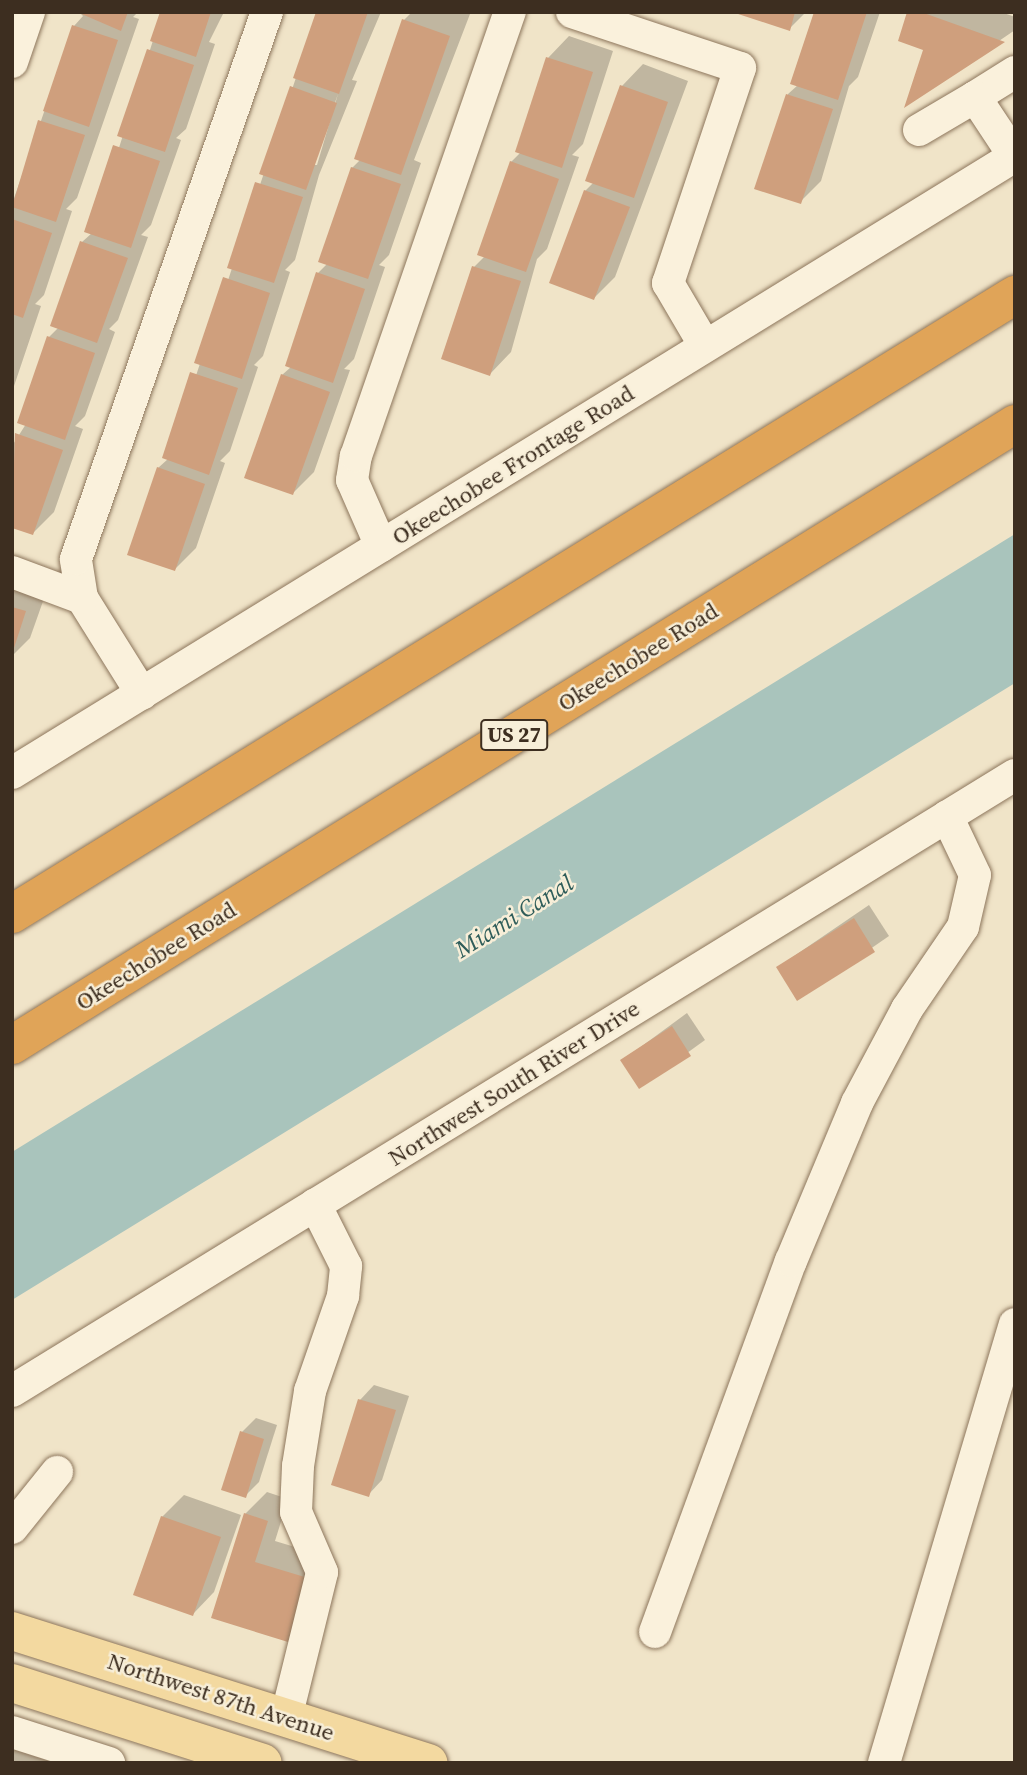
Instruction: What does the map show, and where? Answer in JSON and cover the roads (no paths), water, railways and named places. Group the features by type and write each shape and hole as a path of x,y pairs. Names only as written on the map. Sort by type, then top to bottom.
{"highway":[{"path":"12,914 1015,295"},
{"name":"Okeechobee Road","path":"12,1045 1015,424"}],"main road":[{"name":"Northwest 87th Avenue","path":"12,1631 429,1763"},
{"path":"12,1683 263,1763"}],"street":[{"path":"12,62 29,12"},
{"path":"142,694 82,598 76,559 267,12"},
{"path":"381,546 352,480 356,456 509,12"},
{"path":"572,12 740,68 668,283 705,346"},
{"path":"919,130 1015,72"},
{"path":"975,97 1014,156"},
{"name":"Okeechobee Frontage Road","path":"12,773 1014,156"},
{"path":"12,572 82,598"},
{"name":"Northwest South River Drive","path":"12,1391 1015,775"},
{"path":"655,1632 791,1261 857,1103 907,1009 963,927 975,875 947,816"},
{"path":"286,1718 322,1572 296,1512 298,1466 310,1391 343,1296 346,1266 315,1204"},
{"path":"884,1763 1015,1324"},
{"path":"12,1528 57,1472"},
{"path":"12,1732 108,1763"}],"water":[{"name":"Miami Canal","path":"1015,534 1015,683 12,1300 12,1152"}]}
